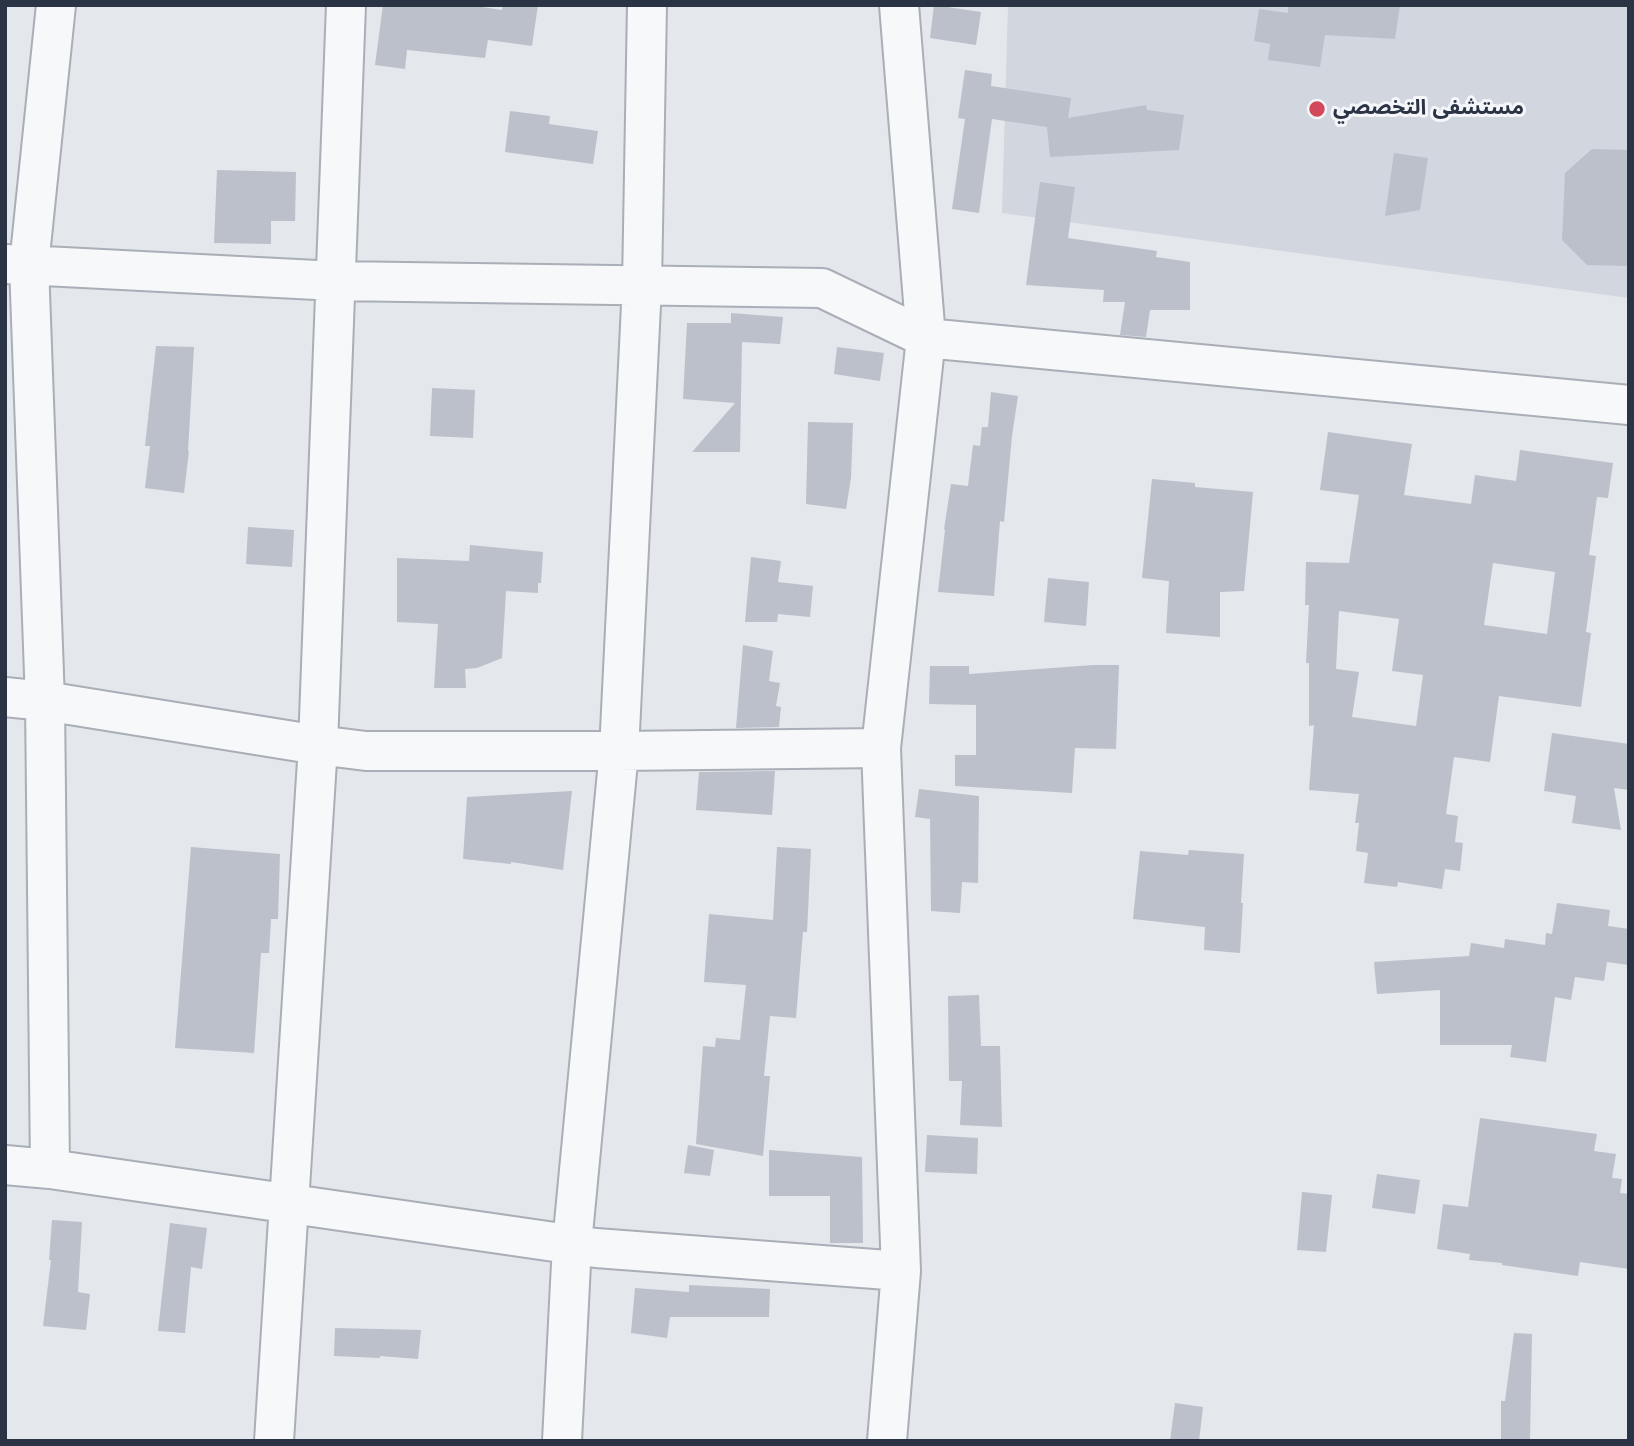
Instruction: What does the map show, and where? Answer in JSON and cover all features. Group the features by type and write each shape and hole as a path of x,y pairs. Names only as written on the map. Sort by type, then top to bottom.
{"street":[{"path":"50,1169 46,701 17,265 56,5"},
{"path":"274,1441 318,745 346,5"},
{"path":"562,1441 572,1244 619,751 642,285 647,5"},
{"path":"887,1441 901,1271 881,748 926,338 900,5"},
{"path":"17,265 335,281 822,288 926,338 1629,405"},
{"path":"5,697 46,701 366,751 881,748"},
{"path":"5,1165 50,1169 596,1248 901,1271"}],"shaded area":[{"name":"مستشفى التخصصي","path":"1008,5 1629,5 1629,298 1002,213"}],"building":[{"path":"383,5 469,5 502,10 503,5 538,5 532,46 488,40 485,58 407,50 405,69 375,65"},
{"path":"934,5 981,12 976,45 930,38"},
{"path":"1288,5 1400,5 1395,39 1325,35 1320,67 1268,60 1270,44 1254,41 1259,9 1288,13"},
{"path":"965,70 992,74 991,86 1071,98 1068,118 1146,105 1147,110 1184,115 1179,150 1050,157 1047,127 992,119 979,213 952,209 965,119 958,118"},
{"path":"510,111 550,116 549,124 598,131 593,164 505,152"},
{"path":"1592,149 1629,150 1629,266 1587,265 1562,240 1565,173"},
{"path":"1394,153 1428,158 1420,210 1385,216"},
{"path":"217,170 296,172 295,221 271,221 271,244 214,243"},
{"path":"1040,182 1075,187 1068,238 1157,251 1156,257 1190,262 1190,310 1150,310 1146,337 1120,335 1125,302 1103,302 1104,290 1026,285"},
{"path":"731,313 783,317 780,344 742,342 740,452 692,452 735,403 683,399 687,323 731,323"},
{"path":"156,346 194,347 189,451 184,493 145,488 150,446 145,446"},
{"path":"837,347 884,353 880,381 834,374"},
{"path":"432,388 475,390 473,438 430,436"},
{"path":"991,392 1018,396 1004,522 1000,521 994,596 938,592 951,484 968,486 973,445 980,446 982,427 988,427"},
{"path":"808,422 853,423 851,478 846,509 806,504"},
{"path":"1328,432 1412,444 1404,495 1471,504 1475,475 1516,481 1520,450 1613,463 1608,498 1597,497 1589,555 1596,556 1586,632 1591,633 1581,707 1499,696 1490,762 1454,757 1446,814 1458,816 1455,842 1463,843 1460,871 1445,869 1442,889 1398,882 1397,887 1364,883 1368,853 1356,851 1359,823 1355,823 1359,794 1309,790 1314,725 1309,726 1309,663 1306,663 1309,605 1305,605 1306,562 1349,563 1359,495 1320,490","holes":["1493,563 1555,572 1547,634 1484,625","1339,611 1399,619 1392,671 1423,675 1416,726 1352,717 1359,672 1336,669"]},
{"path":"1152,479 1195,483 1195,487 1253,492 1244,591 1220,592 1220,637 1166,633 1169,581 1142,578"},
{"path":"248,527 294,530 292,567 246,564"},
{"path":"470,545 543,552 541,583 538,583 538,593 506,591 502,658 477,668 465,669 466,688 434,688 438,624 397,622 397,558 469,561"},
{"path":"751,557 781,561 778,582 813,586 810,617 778,614 777,622 745,622"},
{"path":"1048,578 1089,582 1086,626 1044,622"},
{"path":"743,645 773,651 769,681 780,683 776,706 781,707 779,727 736,728"},
{"path":"1119,665 1116,749 1075,748 1072,793 955,786 955,755 976,755 976,705 929,704 930,666 969,666 969,674"},
{"path":"1552,733 1629,744 1629,790 1614,788 1621,830 1572,823 1576,796 1544,791"},
{"path":"775,771 772,815 696,810 699,772"},
{"path":"919,789 979,796 978,883 962,882 960,913 931,911 930,819 915,817"},
{"path":"572,791 563,870 511,862 463,859 467,797"},
{"path":"191,847 280,854 278,919 271,919 269,953 261,953 254,1053 175,1048"},
{"path":"777,847 811,849 807,932 803,932 796,1018 770,1016 764,1076 770,1076 763,1156 696,1144 703,1046 715,1047 716,1038 740,1040 746,985 704,982 709,914 773,920"},
{"path":"1189,850 1244,854 1240,953 1204,950 1205,927 1133,919 1140,851 1188,855"},
{"path":"1557,903 1610,910 1608,926 1629,929 1629,965 1607,962 1604,981 1575,977 1571,1000 1555,997 1546,1062 1510,1057 1512,1045 1440,1045 1440,990 1377,994 1374,962 1469,956 1471,943 1504,948 1505,939 1545,945 1546,933 1552,934"},
{"path":"979,995 981,1046 1000,1046 1002,1127 960,1125 962,1081 949,1081 948,996"},
{"path":"1480,1118 1597,1134 1594,1151 1616,1154 1612,1178 1622,1179 1620,1193 1629,1194 1629,1269 1580,1262 1578,1276 1469,1260 1470,1254 1437,1249 1443,1204 1468,1207"},
{"path":"927,1135 978,1138 977,1174 925,1172"},
{"path":"688,1145 714,1150 710,1176 684,1173"},
{"path":"769,1150 862,1157 863,1243 830,1243 830,1196 769,1196"},
{"path":"1377,1174 1420,1180 1415,1214 1372,1208"},
{"path":"1302,1192 1332,1195 1326,1252 1297,1250"},
{"path":"52,1220 82,1222 78,1292 90,1294 86,1330 43,1326 51,1260"},
{"path":"170,1223 207,1228 202,1269 191,1267 185,1333 158,1331"},
{"path":"689,1285 770,1289 769,1317 670,1317 667,1338 631,1333 635,1288 689,1292"},
{"path":"335,1328 421,1330 418,1359 334,1356"},
{"path":"1514,1333 1532,1334 1530,1441 1501,1441 1501,1401 1505,1401"},
{"path":"1175,1403 1203,1407 1199,1441 1170,1441"}],"place":[{"name":"مستشفى التخصصي","path":"1317,109"}]}
